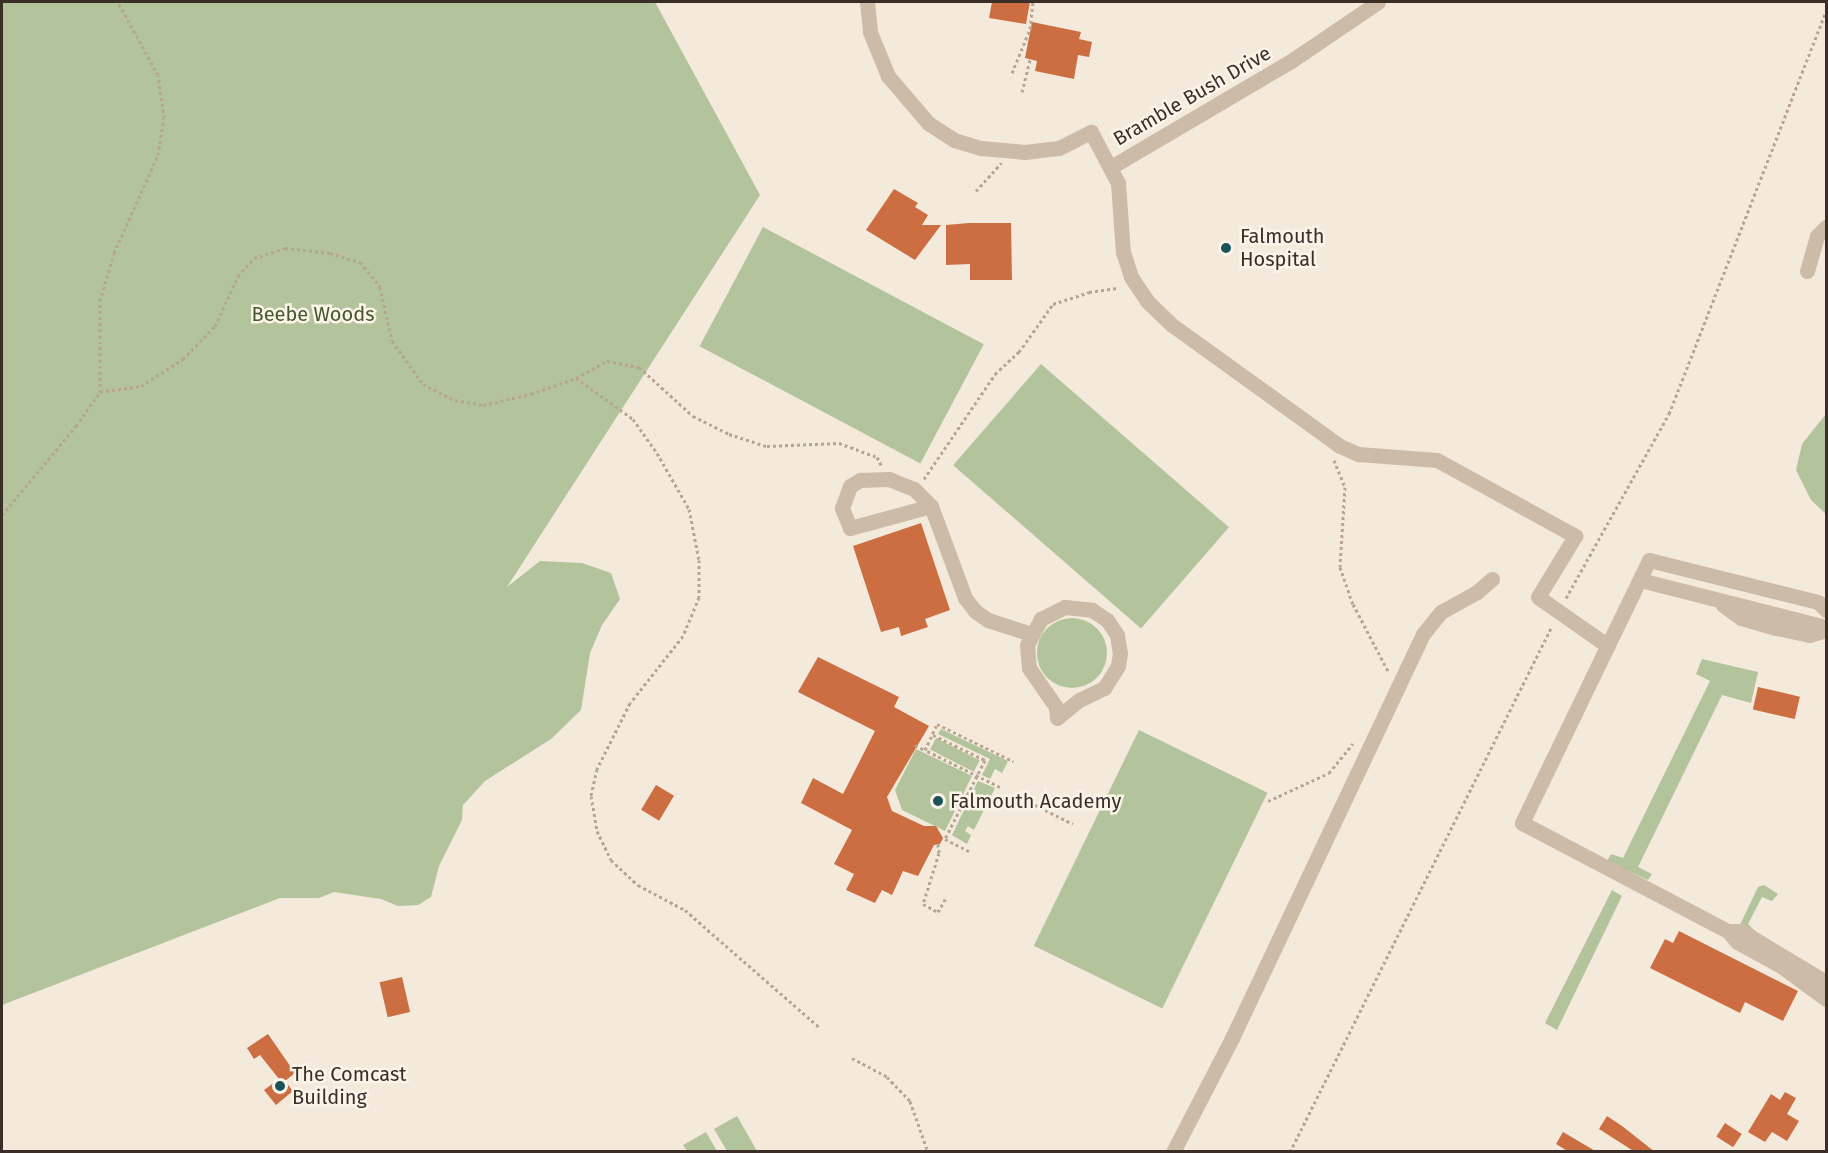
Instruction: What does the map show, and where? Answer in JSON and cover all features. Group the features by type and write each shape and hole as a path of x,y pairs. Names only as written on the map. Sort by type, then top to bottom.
{"street":[{"name":"Bramble Bush Drive","path":"867,2 870,32 888,76 928,123 968,145 1006,151 1059,148 1091,132 1111,167 1292,61 1378,2"},
{"path":"1111,167 1119,190 1124,258 1136,284 1172,325 1340,446 1366,455 1437,460 1575,536 1538,597 1608,646"},
{"path":"1807,270 1817,236 1827,227"},
{"path":"931,506 850,528 842,508 850,486 860,480 890,479 914,489 931,506 965,598 975,611 988,620 1030,634"},
{"path":"1645,570 1522,823 1728,931 1747,935 1827,982"},
{"path":"1645,570 1818,602 1827,610"},
{"path":"1645,570 1715,600 1827,629"},
{"path":"1645,570 1827,615"},
{"path":"1173,1152 1232,1038 1395,693 1433,619 1492,579"},
{"path":"1715,600 1746,620 1809,635 1827,629"},
{"path":"1074,606 1092,610 1107,620 1117,635 1118,666 1104,688 1079,700 1058,718 1056,707 1029,668 1030,634 1041,619 1056,609 1074,606"},
{"path":"1728,931 1737,942 1781,966 1827,999"}],"path":[{"path":"2,515 76,426 100,392 100,302 114,253 158,155 164,118 158,75 118,2"},
{"path":"1012,73 1030,29 1033,2"},
{"path":"1563,605 1669,414 1827,12"},
{"path":"1022,92 1030,59"},
{"path":"976,191 1002,162"},
{"path":"100,392 141,386 183,359 215,326 238,276 254,258 285,248 330,253 360,262 380,287 392,341 423,384 455,400 483,405 576,378 607,361 639,367 693,416 729,434 767,446 839,443 877,457 890,479"},
{"path":"914,489 935,468 995,374 1019,352 1053,304 1089,292 1136,284"},
{"path":"576,378 633,419 657,453 689,509 699,560 699,597 683,636 630,703 597,769 591,796 597,831 611,860 638,885 685,910 819,1027"},
{"path":"1329,451 1345,487 1340,567 1353,604 1386,664 1395,693"},
{"path":"1290,1152 1552,624"},
{"path":"926,750 937,724 1013,761"},
{"path":"933,735 985,760 945,839 969,851"},
{"path":"1268,801 1329,773 1359,737"},
{"path":"915,745 1000,787"},
{"path":"1029,802 1073,824"},
{"path":"938,844 939,853 923,904 938,912 947,896"},
{"path":"852,1058 887,1077 910,1101 928,1152"}],"green space":[{"name":"Beebe Woods","path":"2,2 655,2 760,195 507,587 540,561 582,563 611,573 620,599 602,625 590,653 581,710 551,739 485,781 463,805 462,820 439,866 431,897 418,905 398,906 381,899 334,892 319,898 280,898 2,1005"},
{"path":"763,227 984,344 920,464 700,346"},
{"path":"1041,364 1229,527 1141,628 953,465"},
{"path":"1826,414 1826,514 1811,500 1796,470 1802,444"},
{"path":"1079,618 1092,624 1101,633 1105,639 1107,653 1105,667 1097,678 1086,686 1065,688 1047,678 1039,667 1037,646 1047,628 1058,620"},
{"path":"1702,659 1758,672 1751,703 1722,695 1638,867 1652,874 1648,880 1607,861 1611,854 1623,858 1710,681 1696,674"},
{"path":"941,729 1008,761 1002,773 995,769 990,779 982,775 990,759 938,734"},
{"path":"1139,730 1268,793 1162,1008 1034,946"},
{"path":"936,738 980,760 974,772 930,750"},
{"path":"916,749 972,776 945,831 902,810 895,790"},
{"path":"978,781 995,788 989,801 983,798 980,803 986,806 974,830 968,826 965,831 971,835 967,844 952,835"},
{"path":"1764,885 1778,894 1772,901 1762,897 1748,924 1758,934 1740,925 1758,887"},
{"path":"1612,890 1622,896 1557,1030 1545,1023"},
{"path":"737,1116 757,1151 727,1151 714,1129"},
{"path":"706,1132 717,1151 687,1151 683,1145"}],"building":[{"path":"992,2 1030,2 1026,24 989,18"},
{"path":"1032,22 1081,32 1079,39 1092,42 1089,57 1078,55 1074,79 1035,71 1037,61 1025,58"},
{"path":"894,189 918,203 915,207 928,215 922,225 941,225 915,260 866,230"},
{"path":"1011,223 1012,280 970,280 970,264 946,265 946,225"},
{"path":"921,523 950,610 925,619 928,627 901,636 899,627 881,632 853,546"},
{"name":"Falmouth Academy","path":"818,657 899,697 894,707 929,726 887,797 892,811 924,826 936,826 943,838 940,844 934,845 918,876 903,871 892,895 882,890 875,903 846,890 854,874 834,864 852,830 801,803 813,778 843,794 875,731 798,692"},
{"path":"1758,687 1800,697 1795,719 1753,709"},
{"path":"656,785 674,796 659,821 641,810"},
{"path":"1679,931 1798,991 1783,1021 1745,1002 1740,1013 1650,968 1665,939 1673,943"},
{"path":"402,977 410,1012 388,1017 380,982"},
{"path":"268,1034 295,1073 285,1081 293,1091 276,1105 264,1090 279,1079 260,1055 254,1059 247,1048"},
{"path":"1785,1092 1796,1098 1787,1114 1799,1121 1787,1141 1772,1132 1765,1142 1748,1132 1771,1094 1780,1100"},
{"path":"1607,1116 1655,1152 1635,1152 1599,1129"},
{"path":"1725,1123 1742,1134 1733,1147 1716,1136"},
{"path":"1563,1132 1597,1152 1569,1152 1556,1144"}],"place":[{"name":"Falmouth Hospital","path":"1226,248"},
{"name":"Falmouth Academy","path":"938,801"},
{"name":"The Comcast Building","path":"280,1086"}]}
